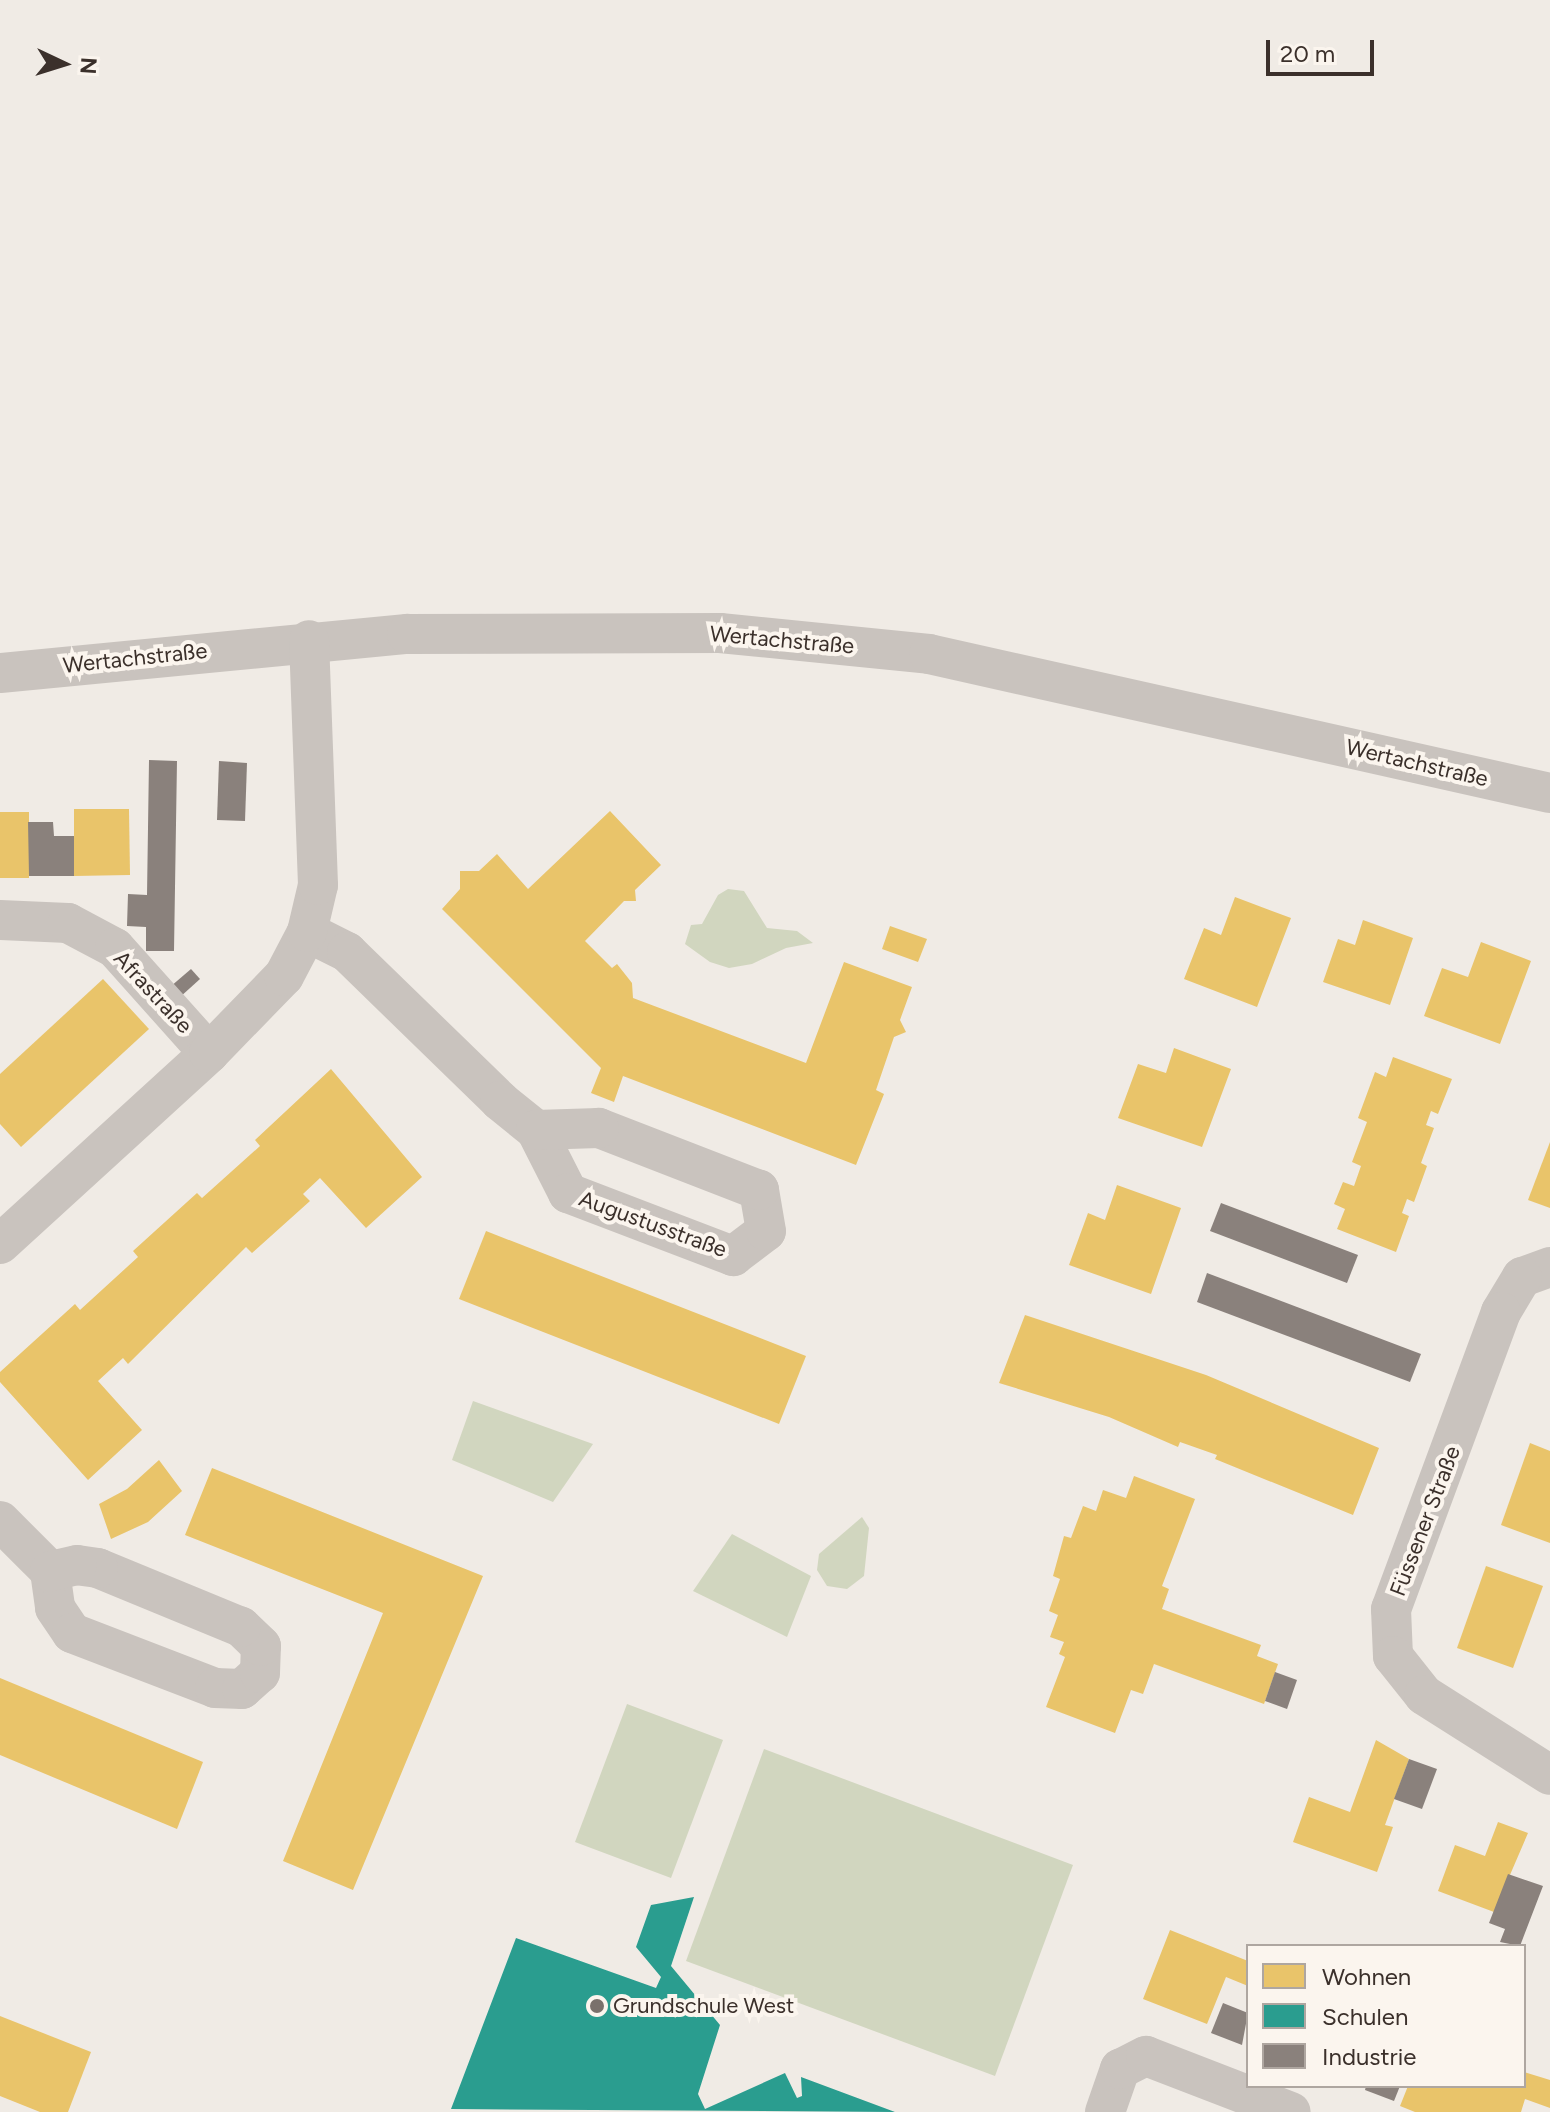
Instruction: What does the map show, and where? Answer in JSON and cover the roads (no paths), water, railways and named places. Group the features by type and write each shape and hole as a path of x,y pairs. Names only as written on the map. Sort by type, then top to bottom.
{"street":[{"name":"Wertachstraße","path":"0,673 309,640 561,631 706,633 929,654 1550,793"},
{"path":"0,1244 209,1053 284,976 307,932 318,885 309,640"},
{"name":"Afrastraße","path":"0,920 68,923 115,948 209,1053"},
{"name":"Augustusstraße","path":"307,932 347,952 500,1101 536,1130 568,1193 733,1256 766,1231 759,1190 599,1128 536,1130"},
{"name":"Füssener Straße","path":"1550,1267 1522,1277 1501,1312 1391,1609 1393,1656 1424,1695 1550,1775"},
{"path":"0,1521 50,1571 55,1608 72,1633 215,1688 242,1689 260,1673 261,1646 241,1627 98,1568 77,1565 50,1571"},
{"path":"1105,2112 1120,2069 1146,2056 1291,2112"}],"place":[{"name":"Grundschule West","path":"597,2006"}]}
